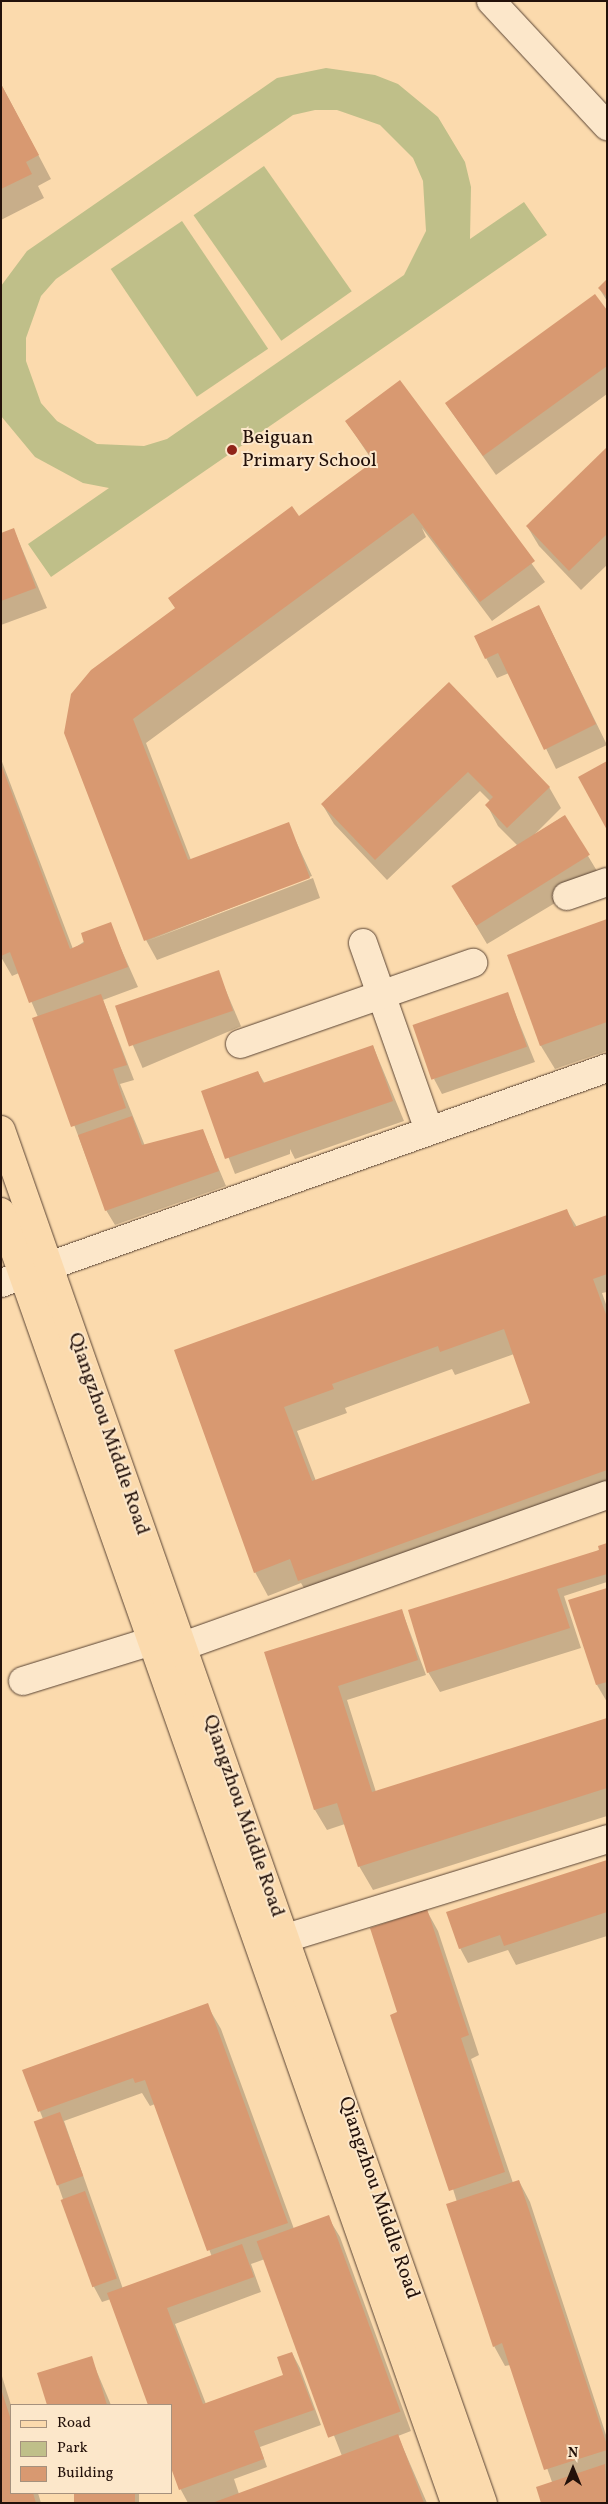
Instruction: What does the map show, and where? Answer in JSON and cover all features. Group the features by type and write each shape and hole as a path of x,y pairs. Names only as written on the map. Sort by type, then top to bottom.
{"main road":[{"name":"Qiangzhou Middle Road","path":"1,1130 484,2503"},
{"name":"Qiangzhou Middle Road","path":"1,1212 12,1278 152,1641 455,2503"}],"street":[{"path":"491,1 607,126"},
{"path":"567,896 607,882"},
{"path":"364,943 429,1130"},
{"path":"240,1044 473,962"},
{"path":"12,1278 607,1068"},
{"path":"183,1646 607,1495"},
{"path":"23,1682 152,1641"},
{"path":"286,1938 607,1839"}],"green space":[{"path":"326,68 375,75 398,84 438,117 465,162 471,187 470,239 524,202 547,235 51,577 28,544 109,488 83,483 35,457 1,416 1,286 27,251 277,78","holes":["315,110 337,110 380,125 413,158 423,181 426,231 404,275 167,439 144,446 97,444 57,421 41,403 26,361 26,338 41,296 56,279 293,115"]},
{"path":"264,166 352,291 281,341 194,215"},
{"path":"182,221 268,349 197,397 111,269"}],"building":[{"path":"1,84 39,155 26,162 32,174 1,189"},
{"path":"607,279 607,297 598,288"},
{"path":"595,294 607,310 607,366 483,456 445,403"},
{"path":"400,380 535,561 480,602 413,513 133,719 188,860 289,822 310,878 144,941 64,733 71,694 91,670 175,608 168,598 292,506 299,516 374,461 345,421"},
{"path":"607,447 607,534 569,571 526,526"},
{"path":"14,528 36,588 1,601 1,533"},
{"path":"539,605 596,724 544,750 498,653 485,659 474,636"},
{"path":"449,682 550,787 507,828 485,805 493,797 468,772 375,860 321,804"},
{"path":"607,761 607,830 578,777"},
{"path":"1,764 70,949 84,943 81,933 111,922 128,967 29,1003 10,952 1,956"},
{"path":"565,815 590,855 476,926 451,886"},
{"path":"607,919 607,1022 540,1046 507,955"},
{"path":"219,970 233,1011 129,1046 115,1006"},
{"path":"508,992 527,1047 431,1080 413,1025"},
{"path":"101,994 127,1065 113,1069 126,1108 71,1127 32,1018"},
{"path":"373,1045 393,1101 225,1159 201,1091 258,1071 263,1083"},
{"path":"132,1116 142,1145 203,1129 219,1171 105,1211 78,1135"},
{"path":"567,1209 574,1227 607,1215 607,1274 593,1279 607,1317 607,1470 298,1581 290,1559 254,1573 174,1350","holes":["504,1329 530,1403 312,1481 284,1407 334,1389 332,1384 438,1346 440,1352"]},
{"path":"607,1543 607,1574 557,1589 570,1628 427,1673 408,1610 599,1550 598,1546"},
{"path":"607,1588 607,1682 596,1685 568,1600"},
{"path":"402,1609 418,1660 338,1686 372,1792 607,1718 607,1788 358,1867 337,1803 314,1810 264,1652"},
{"path":"607,1860 607,1912 504,1946 500,1935 459,1949 446,1912"},
{"path":"427,1909 469,2035 461,2038 505,2172 449,2191 390,2015 397,2012 370,1928"},
{"path":"208,2003 288,2223 207,2251 145,2080 135,2083 133,2078 38,2112 22,2070"},
{"path":"60,2112 83,2176 57,2185 34,2122"},
{"path":"519,2180 607,2445 607,2450 544,2470 502,2343 493,2347 446,2204"},
{"path":"85,2191 117,2278 92,2287 61,2200"},
{"path":"329,2215 400,2411 328,2438 257,2241"},
{"path":"242,2244 254,2277 167,2308 203,2404 283,2375 277,2357 292,2352 314,2410 254,2431 264,2459 179,2490 172,2471 172,2404 148,2404 107,2293"},
{"path":"92,2356 107,2404 47,2404 37,2373"},
{"path":"1,2389 10,2417 10,2494 33,2494 36,2503 1,2503"},
{"path":"398,2434 424,2503 212,2503"},
{"path":"605,2464 607,2503 541,2503 536,2487"},
{"path":"74,2494 135,2494 135,2503 74,2503"}],"place":[{"name":"Beiguan Primary School","path":"232,450"}]}
